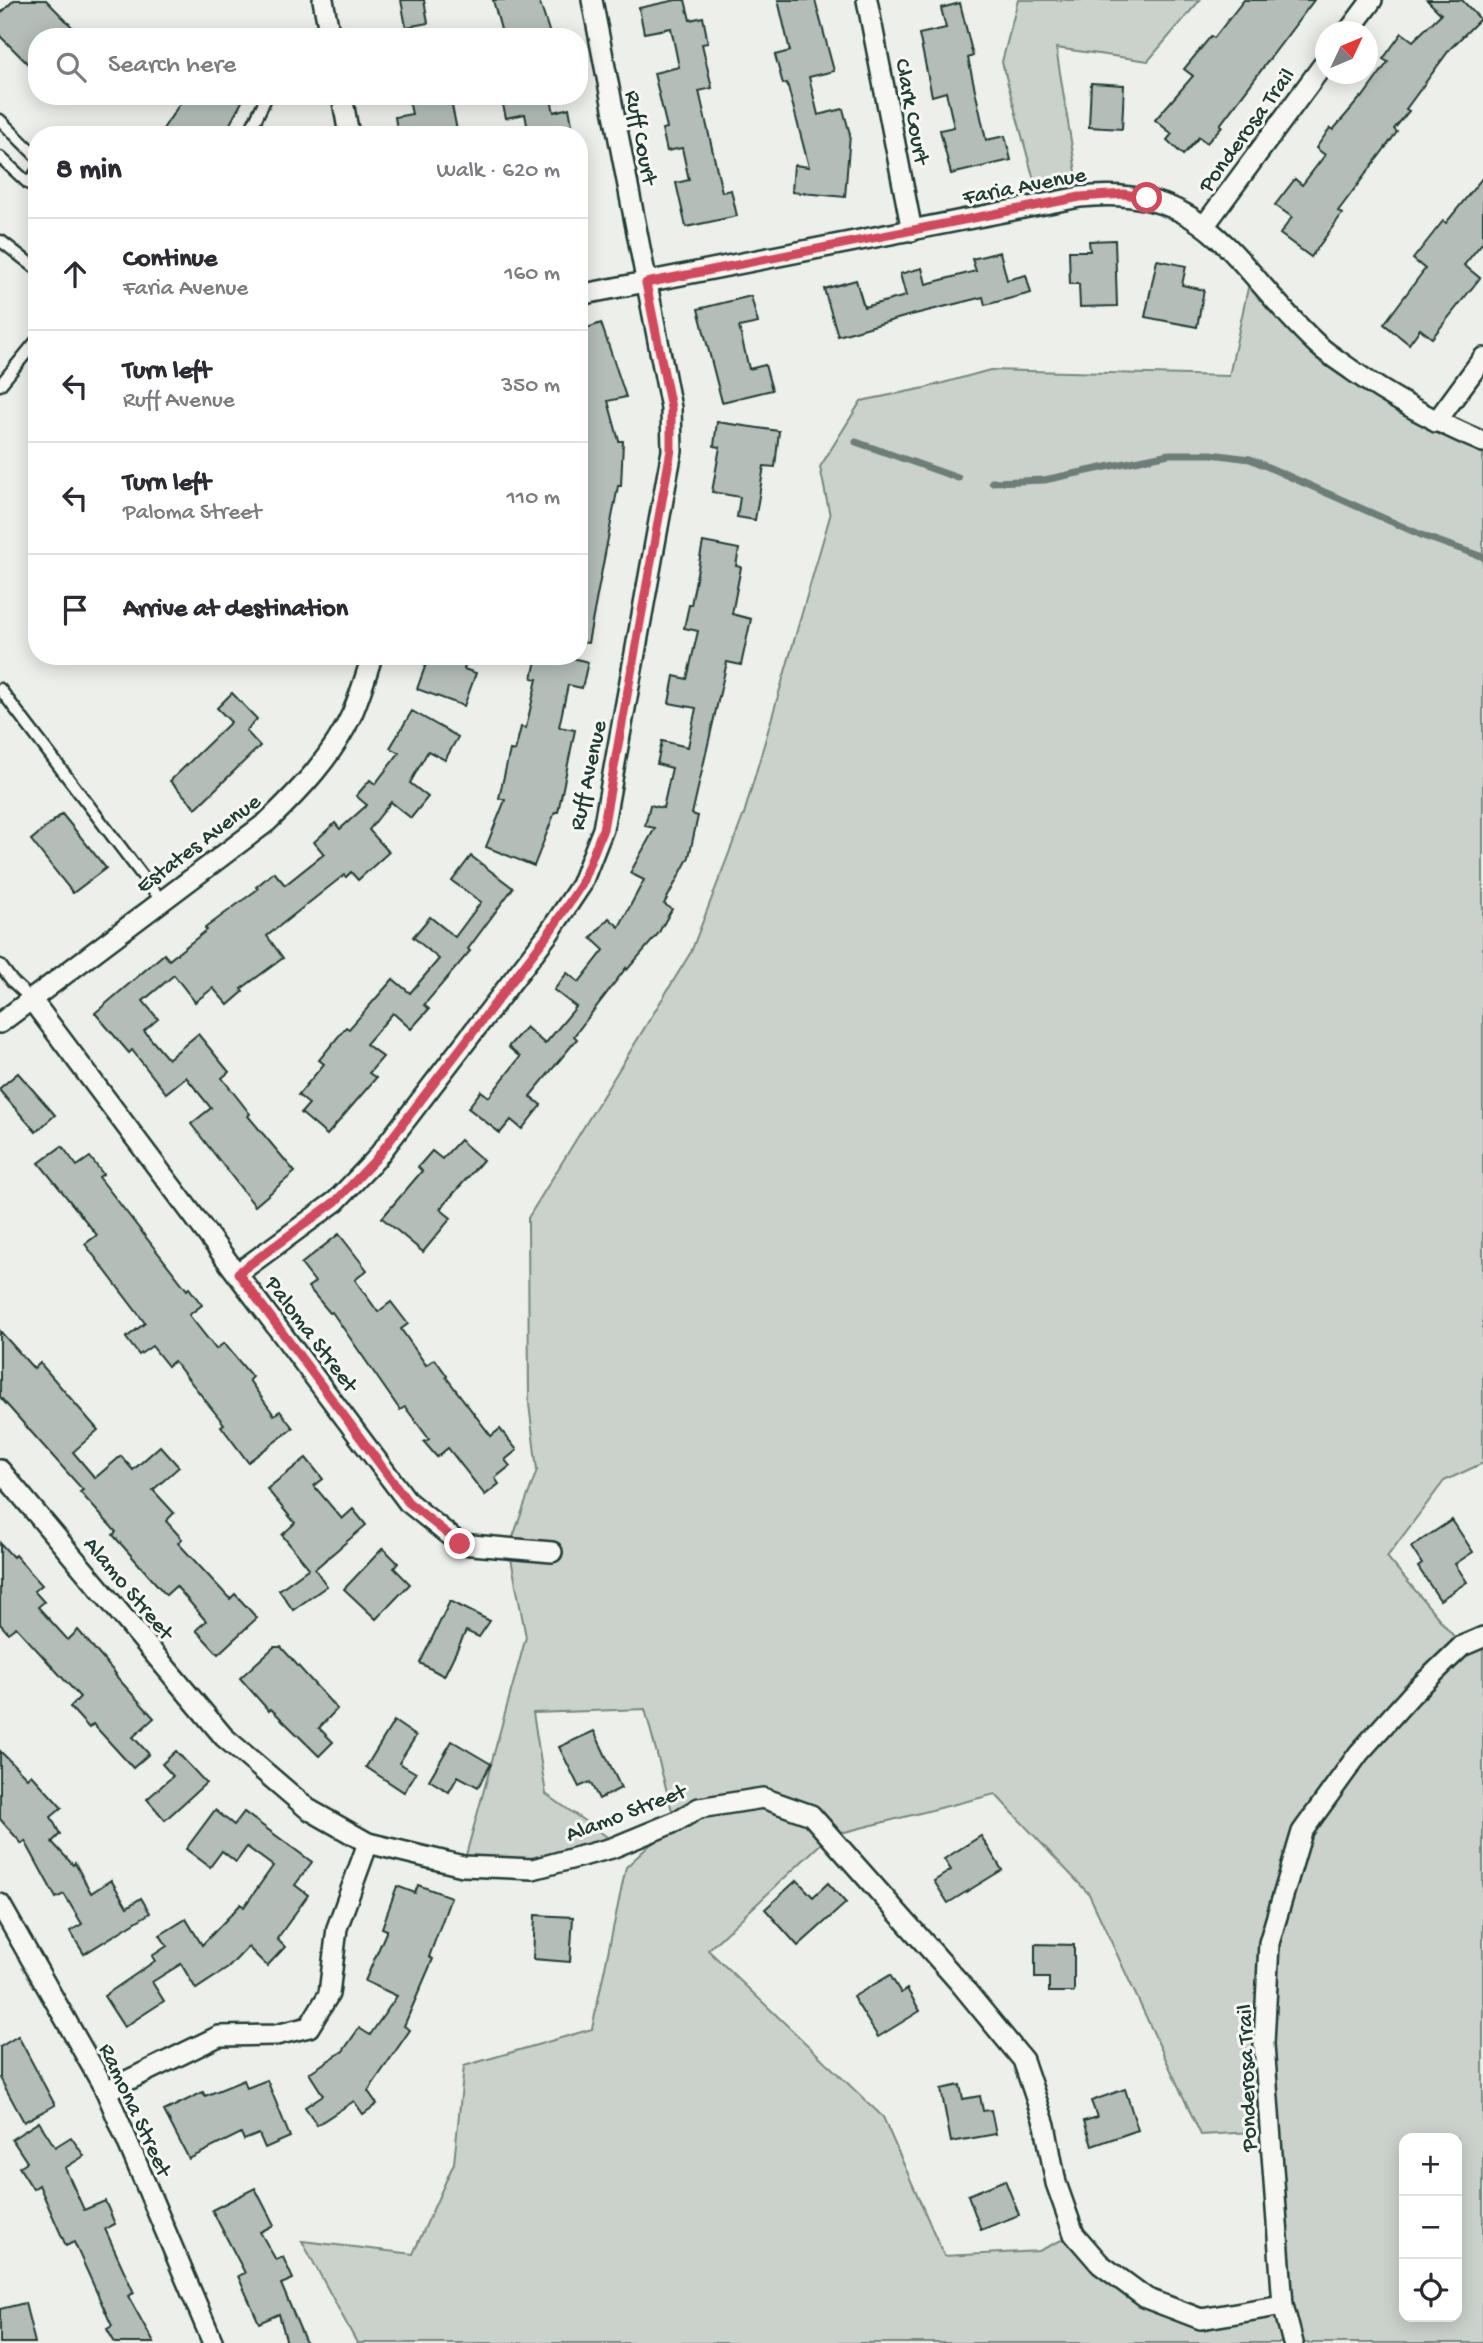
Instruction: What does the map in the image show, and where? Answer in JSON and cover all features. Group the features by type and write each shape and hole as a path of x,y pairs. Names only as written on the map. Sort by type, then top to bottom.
{"street":[{"path":"323,0 328,28"},
{"name":"Ruff Court","path":"592,0 646,283"},
{"name":"Clark Court","path":"867,0 912,231"},
{"path":"1356,21 1372,0"},
{"name":"Ponderosa Trail","path":"1205,225 1315,75"},
{"path":"344,105 347,126"},
{"name":"Faria Avenue","path":"588,293 1080,197 1124,194 1147,198 1188,214 1205,225 1320,347 1390,397 1436,422 1483,442"},
{"name":"Ruff Avenue","path":"238,1273 336,1201 375,1160 549,933 581,885 603,829 671,450 671,408 646,283"},
{"path":"1436,422 1483,358"},
{"name":"Estates Avenue","path":"0,1023 267,822 294,796 335,744 351,715 369,665"},
{"name":"Paloma Street","path":"31,999 408,1502 460,1544 552,1552"},
{"name":"Alamo Street","path":"0,1470 224,1737 308,1809 368,1843 463,1866 533,1869 612,1848 675,1822 699,1808 763,1798 811,1815 960,1982 1023,2060 1045,2125 1056,2183 1074,2234 1100,2264 1146,2298 1200,2319 1283,2305"},
{"name":"Ponderosa Trail","path":"1293,2343 1283,2305 1264,2044 1269,1943 1302,1832 1359,1753 1412,1694 1462,1646 1483,1637"},
{"path":"106,2091 219,2036 276,2035 309,2027 329,1994 337,1928 368,1843"},
{"name":"Ramona Street","path":"0,1904 106,2091 213,2343"}],"lane":[{"path":"252,126 263,105"},
{"path":"0,120 28,148"},
{"path":"0,157 28,183"},
{"path":"1,241 28,263"},
{"path":"0,386 28,351"},
{"path":"0,689 161,900"},
{"path":"0,965 31,999"}],"shaded area":[{"path":"1018,0 1200,0 1148,61 1056,48 1080,197 1041,206 1002,62"},
{"path":"1251,274 1320,347 1483,442 1483,1463 1444,1481 1387,1557 1462,1646 1483,1637 1483,2343 357,2343 302,2241 413,2254 454,2163 464,2066 592,2029 626,1867 675,1822 645,1709 533,1713 546,1794 610,1839 533,1869 463,1866 526,1637 509,1548 537,1470 529,1404 528,1218 691,952 744,814 830,516 820,467 861,401 925,388 990,370 1229,376","holes":["995,1794 1089,1894 1201,2135 1270,2131 1283,2304 1200,2318 1100,2264 1074,2234 1039,2251 944,2256 883,2117 708,1950 829,1836"]}],"building":[{"path":"14,0 46,0 73,28 28,28 28,64 0,36 0,14"},
{"path":"401,0 424,0 428,23 406,27"},
{"path":"493,0 539,0 548,28 501,28"},
{"path":"685,0 690,20 703,17 708,43 702,44 712,88 699,91 722,192 731,190 737,216 686,227 676,183 689,180 682,148 667,151 662,129 667,128 654,73 679,67 671,28 644,33 639,8"},
{"path":"778,0 815,0 834,71 809,77 818,115 843,109 850,134 845,197 792,192 794,165 809,167 787,83 783,84 775,55 790,51"},
{"path":"1244,0 1314,0 1220,125 1222,126 1207,143 1199,137 1183,155 1167,140 1172,134 1155,120 1193,76 1184,69 1211,36 1214,38"},
{"path":"1427,0 1462,0 1480,19 1450,49 1406,109 1409,111 1394,129 1397,132 1338,211 1342,214 1311,257 1280,234 1292,217 1275,205 1295,179 1302,185 1325,155 1316,148 1330,128 1333,130 1372,84 1378,84 1378,76 1388,62 1383,59 1402,33 1413,41 1441,14"},
{"path":"960,3 973,56 968,58 986,140 1005,136 1011,160 951,174 940,130 954,127 946,92 932,96 919,34 946,28 941,8"},
{"path":"1091,83 1124,85 1122,129 1089,127"},
{"path":"179,105 240,105 229,126 165,126"},
{"path":"410,105 452,105 456,126 396,126 395,117 412,114"},
{"path":"503,105 552,105 554,112 569,108 572,126 527,126 525,114 506,118"},
{"path":"1483,177 1483,242 1464,265 1480,278 1432,338 1420,329 1409,344 1384,324 1425,269 1413,259"},
{"path":"1115,240 1117,306 1080,307 1079,284 1070,284 1069,251 1090,251 1089,241"},
{"path":"1000,252 1007,280 1026,275 1031,293 985,305 983,297 838,336 824,289 856,280 864,307 906,296 900,274 922,268 926,284 976,271 972,259"},
{"path":"1157,260 1186,266 1182,285 1204,290 1197,327 1145,317"},
{"path":"751,296 758,323 739,327 749,369 765,365 772,390 722,402 698,309"},
{"path":"601,323 626,397 608,401 619,441 623,441 621,486 618,486 588,643 588,328"},
{"path":"717,422 779,431 775,467 764,466 755,520 737,517 740,497 712,492 720,447 714,446"},
{"path":"703,542 739,549 736,566 741,567 732,614 751,619 741,665 727,662 692,814 698,816 689,857 664,904 672,909 658,934 627,970 626,968 574,1036 577,1039 530,1096 541,1105 522,1129 511,1120 500,1133 468,1108 481,1091 489,1097 520,1057 508,1047 526,1027 545,1044 576,1007 554,990 567,973 579,982 604,950 591,938 609,918 619,927 644,880 630,873 655,828 645,826 650,805 663,808 672,768 657,764 662,741 688,747 696,708 669,703 674,676 687,679 698,631 684,628"},
{"path":"426,665 465,665 464,669 476,673 464,706 417,689"},
{"path":"535,665 587,665 582,688 568,685 559,727 575,730 558,812 555,812 534,866 486,847 505,800 499,798 510,750 515,751 521,727 526,728 537,679 532,678"},
{"path":"232,693 257,719 246,731 260,746 196,808 170,781 231,722 217,708"},
{"path":"412,711 458,737 445,760 428,751 410,783 428,797 411,818 391,802 369,830 389,852 358,880 351,872 346,877 344,875 267,936 283,958 241,989 243,992 228,1005 213,988 195,1002 174,975 143,1001 158,1019 144,1031 168,1059 198,1034 229,1072 222,1078 250,1114 248,1116 295,1172 255,1206 191,1124 211,1108 186,1077 166,1093 132,1050 129,1053 95,1013 164,954 169,960 207,930 205,928 258,889 256,887 274,872 285,885 324,854 314,842 335,823 340,829 367,805 356,796 370,780 375,784 399,753 390,748"},
{"path":"62,814 106,868 73,893 31,840"},
{"path":"471,856 513,888 468,949 470,951 424,1005 429,1009 411,1029 393,1013 366,1044 383,1057 369,1073 376,1078 327,1135 301,1113 309,1104 298,1095 324,1064 319,1060 346,1027 349,1029 393,979 410,993 439,959 413,937 430,917 455,937 481,902 452,881"},
{"path":"18,1073 55,1115 36,1132 0,1091 0,1088"},
{"path":"460,1140 483,1160 440,1209 451,1218 423,1252 382,1218 422,1171 418,1167 432,1151 442,1159"},
{"path":"62,1146 77,1166 90,1157 103,1174 99,1177 187,1290 189,1288 202,1305 189,1315 216,1349 224,1343 252,1377 249,1380 274,1415 280,1411 293,1428 248,1462 221,1426 224,1424 174,1361 168,1366 152,1346 139,1355 126,1338 145,1323 85,1244 97,1235 39,1163"},
{"path":"339,1234 367,1270 355,1280 378,1312 391,1302 408,1324 401,1329 426,1365 435,1359 491,1436 500,1429 517,1450 505,1460 510,1466 495,1478 499,1484 485,1495 448,1448 437,1457 424,1442 429,1439 405,1407 400,1410 332,1312 330,1313 308,1287 315,1282 301,1264"},
{"path":"0,1331 34,1369 40,1363 98,1430 73,1452 95,1478 121,1456 133,1470 160,1446 179,1467 153,1490 174,1513 166,1521 182,1539 178,1543 230,1599 235,1594 257,1618 218,1654 196,1630 206,1621 176,1586 166,1595 113,1535 116,1532 80,1492 83,1490 0,1397"},
{"path":"306,1458 323,1479 314,1486 342,1519 353,1509 366,1525 315,1569 327,1586 293,1610 279,1590 309,1568 282,1535 295,1523 267,1489"},
{"path":"1452,1520 1473,1552 1455,1564 1467,1582 1440,1600 1418,1567 1422,1564 1411,1547"},
{"path":"0,1543 13,1557 15,1555 42,1585 34,1591 44,1602 38,1607 68,1640 78,1630 154,1718 133,1737 149,1754 133,1768 93,1724 89,1728 70,1707 80,1697 16,1627 8,1633 0,1624"},
{"path":"383,1548 398,1563 394,1568 410,1584 376,1619 344,1589"},
{"path":"450,1601 490,1621 479,1637 466,1631 444,1676 420,1663"},
{"path":"274,1647 281,1647 337,1709 319,1728 333,1742 319,1756 271,1709 269,1711 240,1678"},
{"path":"394,1721 416,1736 399,1763 416,1773 404,1792 366,1767"},
{"path":"594,1731 621,1788 599,1799 590,1782 579,1787 559,1747"},
{"path":"452,1741 491,1764 478,1787 458,1776 449,1792 429,1780"},
{"path":"0,1751 27,1778 31,1774 62,1808 51,1817 60,1834 52,1842 73,1865 75,1863 91,1893 111,1880 127,1907 141,1898 150,1913 84,1954 70,1931 82,1924 64,1894 56,1898 25,1841 22,1844 0,1819"},
{"path":"176,1751 206,1783 165,1820 147,1799 173,1776 162,1764"},
{"path":"215,1810 234,1825 244,1812 312,1862 295,1885 308,1895 277,1939 285,1947 267,1966 248,1947 228,1968 196,1989 181,1964 152,1982 164,2001 124,2027 104,1996 155,1961 152,1956 167,1946 160,1935 186,1919 202,1945 241,1904 244,1907 273,1866 247,1847 236,1862 222,1851 210,1867 186,1849"},
{"path":"981,1836 1002,1870 948,1903 934,1881 951,1870 944,1859"},
{"path":"797,1880 813,1897 828,1883 846,1903 798,1946 765,1909"},
{"path":"418,1885 451,1897 429,1957 433,1959 404,2026 410,2030 368,2091 377,2104 363,2114 354,2101 317,2125 305,2107 323,2095 309,2073 343,2051 359,2028 370,2035 397,1996 365,1981 387,1930 382,1928 397,1886 415,1893"},
{"path":"535,1915 573,1917 570,1962 533,1959"},
{"path":"1035,1944 1074,1945 1074,1992 1049,1992 1049,1978 1035,1978"},
{"path":"890,1975 901,1993 907,1989 920,2011 878,2037 853,1997"},
{"path":"18,2036 55,2105 24,2122 0,2078 0,2047"},
{"path":"244,2080 247,2088 267,2080 290,2137 265,2148 259,2134 244,2140 241,2133 189,2159 164,2111 203,2092 205,2096"},
{"path":"960,2085 963,2099 980,2096 983,2111 991,2110 996,2134 951,2142 941,2089"},
{"path":"1125,2089 1138,2130 1092,2146 1084,2121 1097,2117 1091,2101"},
{"path":"39,2122 55,2147 71,2137 84,2156 65,2168 84,2210 105,2201 115,2224 105,2229 134,2293 128,2296 154,2343 115,2343 107,2329 112,2326 74,2242 66,2246 39,2185 33,2189 19,2167 27,2162 12,2139"},
{"path":"1005,2180 1019,2215 981,2230 968,2195"},
{"path":"255,2188 274,2225 260,2232 276,2260 283,2257 293,2279 281,2284 306,2343 287,2343 279,2314 259,2323 238,2276 245,2273 212,2210"},
{"path":"25,2303 35,2343 0,2343 0,2309"}],"waterway":[{"path":"856,442 958,478"},
{"path":"992,482 1044,480 1169,454 1211,454 1250,459 1426,537 1483,557"}],"route":[{"path":"460,1544 408,1502 238,1273 336,1201 375,1160 549,933 581,885 603,829 671,450 671,408 646,283 1080,197 1124,194 1147,198"}]}
